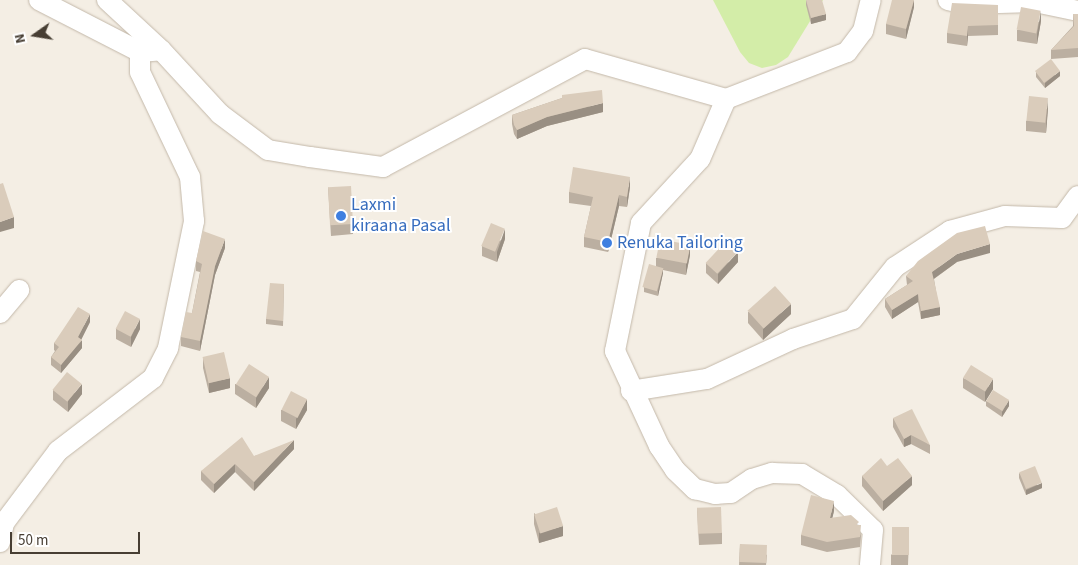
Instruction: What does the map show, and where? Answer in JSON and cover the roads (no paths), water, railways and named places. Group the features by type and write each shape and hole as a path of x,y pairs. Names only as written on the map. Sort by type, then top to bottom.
{"street":[{"path":"39,0 140,52 161,50"},
{"path":"107,0 161,50 220,114 268,150 383,167 585,59 726,99 847,52 863,32 871,0"},
{"path":"948,0 964,4 1035,2 1078,11"},
{"path":"0,542 4,523 58,451 153,378 168,348 194,221 190,177 140,72 140,52"},
{"path":"726,99 700,160 642,223 615,351 631,391 659,446 675,470 695,488 715,494 731,493 752,479 772,473 802,474 837,495 873,530 870,565"},
{"path":"631,391 707,379 793,338 853,319 894,267 950,231 1005,216 1062,218 1078,196"},
{"path":"0,312 19,290"}],"place":[{"name":"Laxmi kiraana Pasal","path":"341,216"},
{"name":"Renuka Tailoring","path":"607,243"}]}
